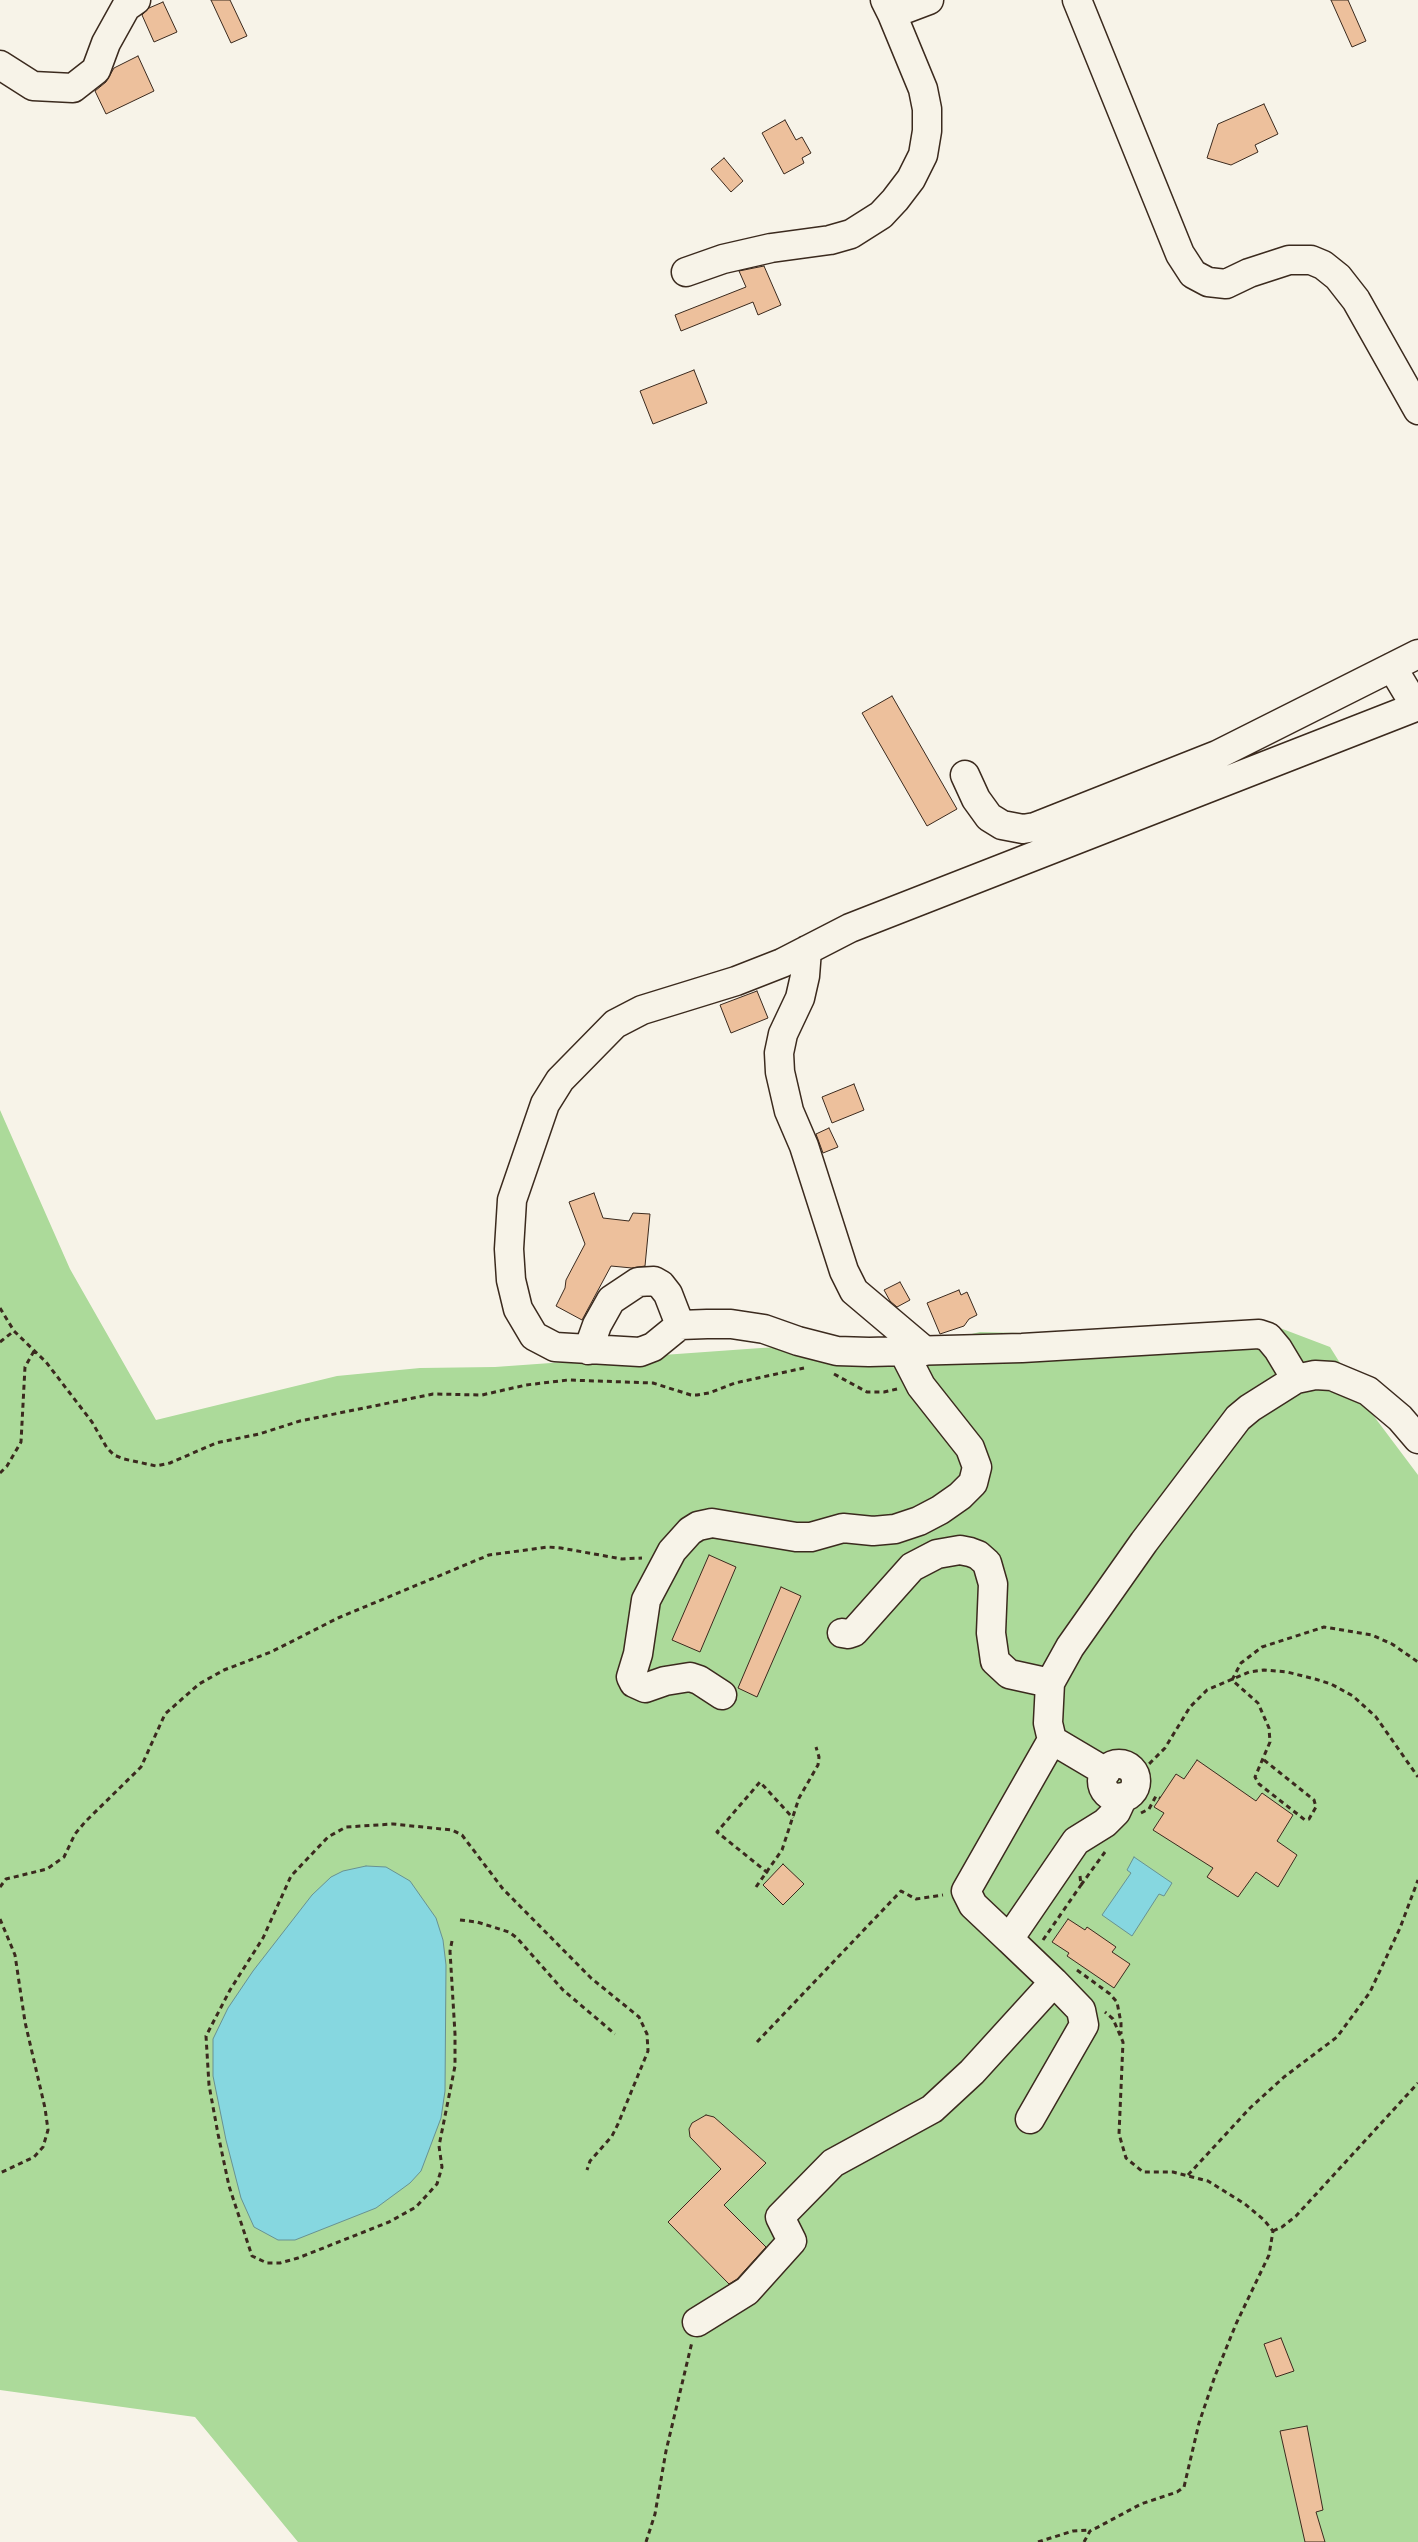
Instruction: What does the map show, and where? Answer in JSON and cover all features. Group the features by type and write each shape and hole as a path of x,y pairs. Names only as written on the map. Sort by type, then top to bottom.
{"street":[{"path":"0,65 33,86 73,88 96,70 106,43 126,7 136,0"},
{"path":"686,272 723,259 771,248 830,240 851,234 881,215 895,200 911,179 922,155 927,131 927,109 923,89 888,7 929,0"},
{"path":"1077,0 1180,254 1193,274 1208,282 1226,284 1249,273 1289,260 1311,260 1324,265 1338,277 1356,300 1418,410"},
{"path":"966,775 976,799 988,817 1002,825 1023,829 1035,827 1217,755 1418,654"},
{"path":"1296,1379 1278,1349 1268,1337 1259,1334 1022,1348 837,1351 798,1341 764,1328 731,1324 680,1325 653,1347 640,1352 555,1347 534,1336 518,1309 511,1280 509,1249 512,1200 545,1104 560,1080 615,1024 642,1010 736,981 808,950 850,928 1417,706 1392,667"},
{"path":"722,1695 699,1680 690,1677 665,1681 645,1688 634,1683 631,1677 638,1654 646,1600 672,1552 690,1531 705,1524 728,1525 796,1537 811,1537 843,1528 873,1531 895,1529 925,1518 952,1503 973,1483 977,1467 970,1448 917,1380 914,1351 854,1290 844,1271 804,1146 789,1111 780,1072 779,1053 783,1034 800,998 806,976 808,950"},
{"path":"588,1350 597,1325 611,1300 638,1282 654,1280 661,1284 671,1300 680,1325"},
{"path":"1030,2119 1084,2026 1080,2009 1063,1974 1009,1939 973,1905 966,1891 1052,1740 1048,1723 1050,1683 1095,1609 1238,1418 1259,1401 1296,1379 1315,1375 1332,1376 1368,1391 1386,1406 1418,1439"},
{"path":"842,1633 854,1632 912,1567 938,1554 960,1550 970,1552 978,1555 987,1563 993,1584 991,1634 995,1661 1009,1674 1050,1683"},
{"path":"1009,1939 1076,1841 1104,1823 1116,1812 1129,1785 1128,1766 1118,1764 1106,1772 1052,1740"},
{"path":"697,2322 747,2291 792,2241 780,2217 833,2164 932,2109 978,2066 1063,1974"}],"path":[{"path":"0,1308 14,1331 46,1362 114,1455 156,1466 170,1463 194,1450 216,1443 259,1434 300,1421 433,1394 482,1395 526,1385 568,1380 654,1383 697,1395 709,1393 734,1383 807,1367"},
{"path":"0,1342 14,1331"},
{"path":"0,1473 7,1466 21,1442 25,1367 34,1351"},
{"path":"831,1373 858,1389 873,1393 910,1385 917,1380"},
{"path":"0,1879 47,1869 64,1857 75,1834 85,1822 141,1767 165,1714 199,1684 224,1670 272,1652 338,1618 489,1555 532,1548 561,1548 633,1559 672,1552"},
{"path":"1232,1680 1241,1663 1262,1647 1324,1627 1372,1635 1392,1644 1418,1662"},
{"path":"1129,1785 1165,1748 1195,1700 1207,1690 1256,1670 1287,1672 1339,1688 1371,1711 1418,1777"},
{"path":"1232,1680 1252,1696 1263,1710 1269,1728 1270,1742 1264,1760 1255,1777 1259,1784 1305,1820 1309,1819 1316,1807 1314,1800 1264,1760"},
{"path":"756,1887 768,1873 782,1850 799,1798 818,1765 819,1757 816,1747"},
{"path":"768,1873 717,1832 760,1782 793,1818"},
{"path":"452,1941 450,1951 455,2034 454,2066 439,2146 442,2166 437,2184 416,2207 389,2222 298,2258 274,2263 252,2256 229,2186 210,2085 206,2036 218,2010 263,1938 292,1876 328,1838 346,1827 393,1824 452,1830 467,1839 489,1873 503,1889 591,1978 639,2017 647,2034 648,2051 618,2124 590,2161 587,2170"},
{"path":"0,1887 6,1879"},
{"path":"1188,2175 1250,2108 1284,2077 1338,2037 1370,1992 1400,1928 1418,1880"},
{"path":"1040,1944 1081,1885"},
{"path":"756,2042 901,1891 916,1900 966,1891"},
{"path":"0,1919 16,1955 25,2022 48,2130 43,2146 34,2157 0,2173"},
{"path":"460,1920 477,1922 517,1938 563,1990 615,2034"},
{"path":"1038,2542 1073,2531 1091,2530 1141,2504 1177,2492 1184,2487 1199,2423 1215,2376 1236,2324 1269,2255 1273,2231 1264,2220 1234,2197 1208,2182 1173,2172 1143,2172 1126,2158 1119,2134 1123,2064 1122,2023 1117,2002 1110,1994 1063,1974"},
{"path":"1080,2009 1106,2012 1113,2018 1121,2037"},
{"path":"1273,2231 1282,2227 1296,2216 1418,2083"},
{"path":"646,2542 655,2514 666,2451 697,2322"},
{"path":"1084,2542 1091,2530"}],"green space":[{"path":"0,1110 70,1269 156,1420 337,1376 420,1368 495,1367 761,1348 955,1338 980,1332 1104,1335 1227,1326 1280,1328 1330,1347 1370,1411 1418,1475 1418,2542 298,2542 195,2417 0,2390"}],"water":[{"path":"1134,1857 1172,1883 1164,1896 1159,1894 1132,1936 1102,1915 1131,1873 1127,1870"},
{"path":"366,1866 386,1867 410,1881 436,1918 443,1940 446,1965 445,2091 441,2118 421,2171 410,2183 376,2208 295,2240 278,2240 254,2227 241,2198 226,2140 213,2076 213,2039 228,2008 253,1971 312,1895 331,1877 343,1871"}],"building":[{"path":"211,0 230,0 247,36 231,43"},
{"path":"1331,0 1348,0 1366,41 1352,47"},
{"path":"163,2 177,32 154,42 142,15 149,8"},
{"path":"138,56 154,91 106,114 95,91 106,82 114,68"},
{"path":"1264,104 1278,134 1255,145 1258,152 1231,165 1207,158 1218,124"},
{"path":"785,120 796,140 802,137 811,153 802,158 804,163 784,174 762,133"},
{"path":"724,158 743,181 731,192 711,169"},
{"path":"764,266 781,305 758,315 753,302 681,331 675,315 746,287 739,271"},
{"path":"694,370 707,403 653,424 640,391"},
{"path":"892,696 957,809 927,826 862,713"},
{"path":"757,991 768,1018 731,1033 720,1005"},
{"path":"854,1084 864,1110 832,1123 822,1097"},
{"path":"829,1128 838,1147 823,1153 816,1134"},
{"path":"594,1193 603,1218 629,1221 633,1213 650,1214 645,1266 632,1268 611,1266 582,1320 556,1306 565,1288 566,1280 585,1244 569,1202"},
{"path":"900,1282 910,1300 897,1307 890,1301 884,1290"},
{"path":"959,1290 961,1295 967,1292 977,1315 969,1319 964,1326 940,1334 927,1303"},
{"path":"709,1555 736,1567 700,1652 672,1640"},
{"path":"781,1587 801,1596 757,1697 738,1688"},
{"path":"1197,1760 1256,1801 1262,1793 1293,1815 1277,1841 1297,1855 1278,1887 1256,1872 1238,1897 1207,1877 1213,1868 1153,1830 1164,1813 1154,1807 1176,1774 1184,1779"},
{"path":"783,1864 804,1884 783,1905 763,1885"},
{"path":"1068,1919 1085,1930 1087,1927 1116,1947 1112,1952 1130,1964 1114,1988 1067,1956 1069,1953 1052,1942"},
{"path":"706,2115 714,2117 766,2163 724,2205 766,2247 737,2279 729,2284 668,2222 721,2169 690,2137 689,2129 692,2123"},
{"path":"1281,2338 1294,2371 1276,2377 1264,2344"},
{"path":"1307,2426 1323,2510 1316,2512 1325,2542 1305,2542 1280,2431"}]}
